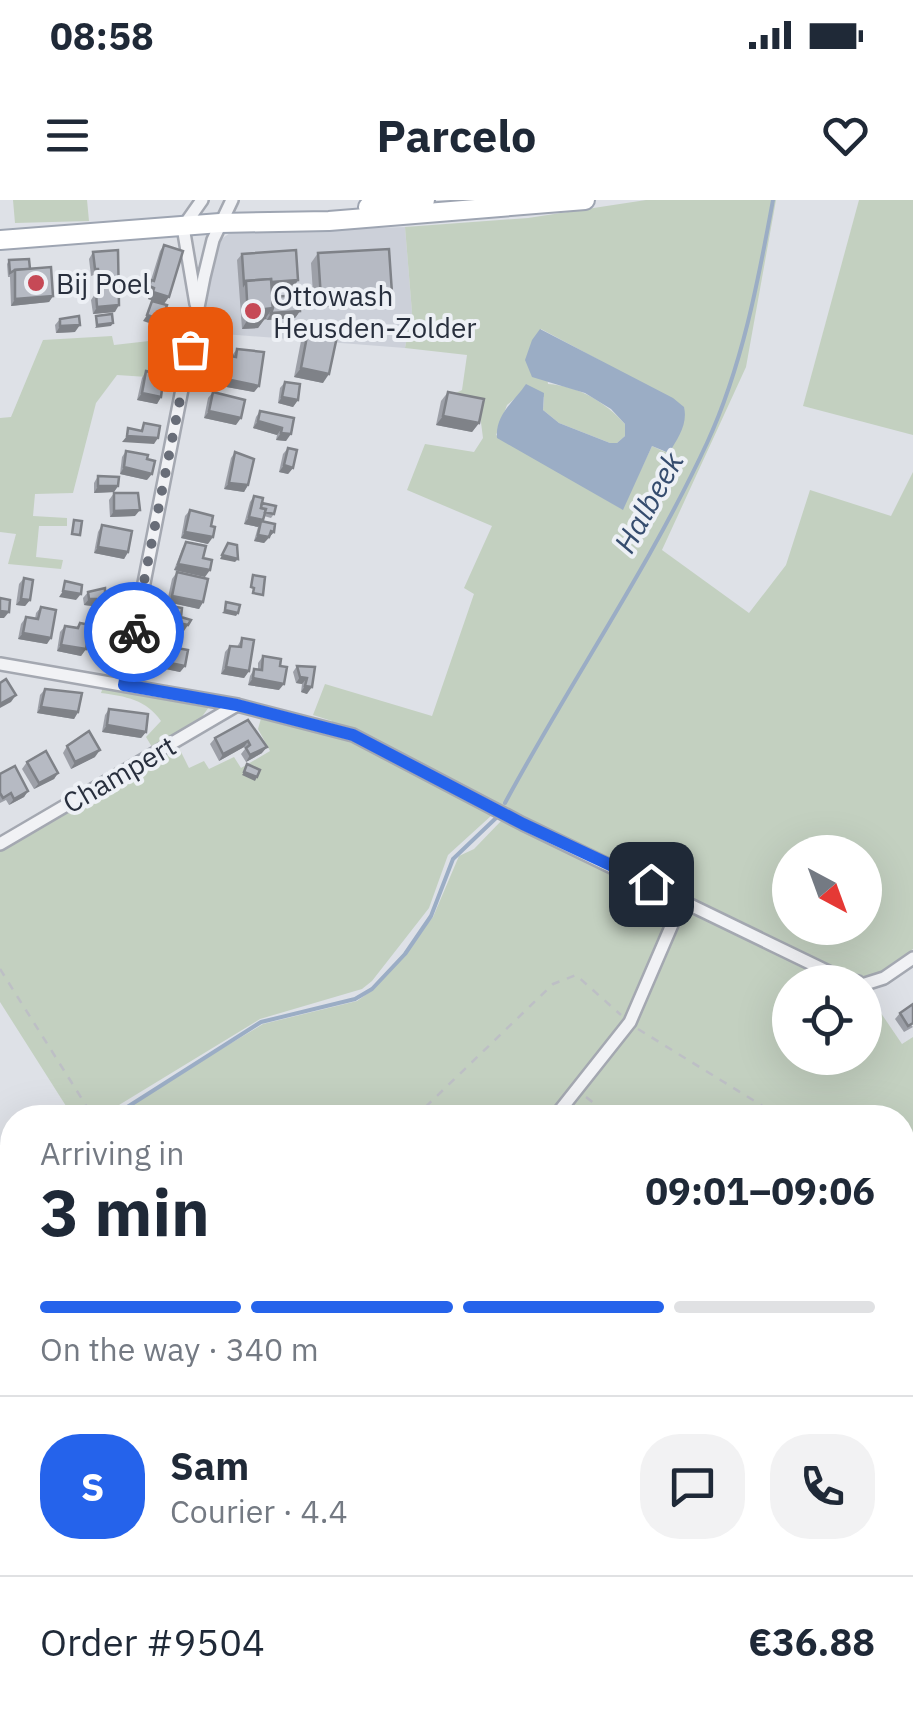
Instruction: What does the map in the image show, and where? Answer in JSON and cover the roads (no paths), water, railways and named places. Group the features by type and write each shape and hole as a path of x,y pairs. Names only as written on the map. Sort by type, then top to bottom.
{"main road":[{"path":"298,220 326,212 425,200"},
{"path":"0,240 220,223 330,222 585,200"}],"street":[{"path":"197,314 183,227 202,200"},
{"path":"124,685 213,240 232,200"},
{"path":"0,664 237,705 353,735 523,824 815,965"},
{"name":"Champert","path":"0,844 237,705"},
{"path":"564,1105 630,1022 683,899"},
{"path":"882,978 913,958"}],"water":[{"path":"540,329 684,407 683,425 676,442 669,453 652,446 623,510 497,438 502,415 526,384 544,393 543,410 559,423 610,443 625,436 625,424 611,409 585,393 532,377 525,360"}],"waterway":[{"name":"Halbeek","path":"505,803 635,580 707,443 739,354 773,200"},
{"name":"Halbeek","path":"130,1105 261,1022 355,999 372,989 405,954 431,916 453,859 496,818"}],"place":[{"name":"Bij Poel","path":"36,283"},
{"name":"Ottowash Heusden-Zolder","path":"253,311"}]}
